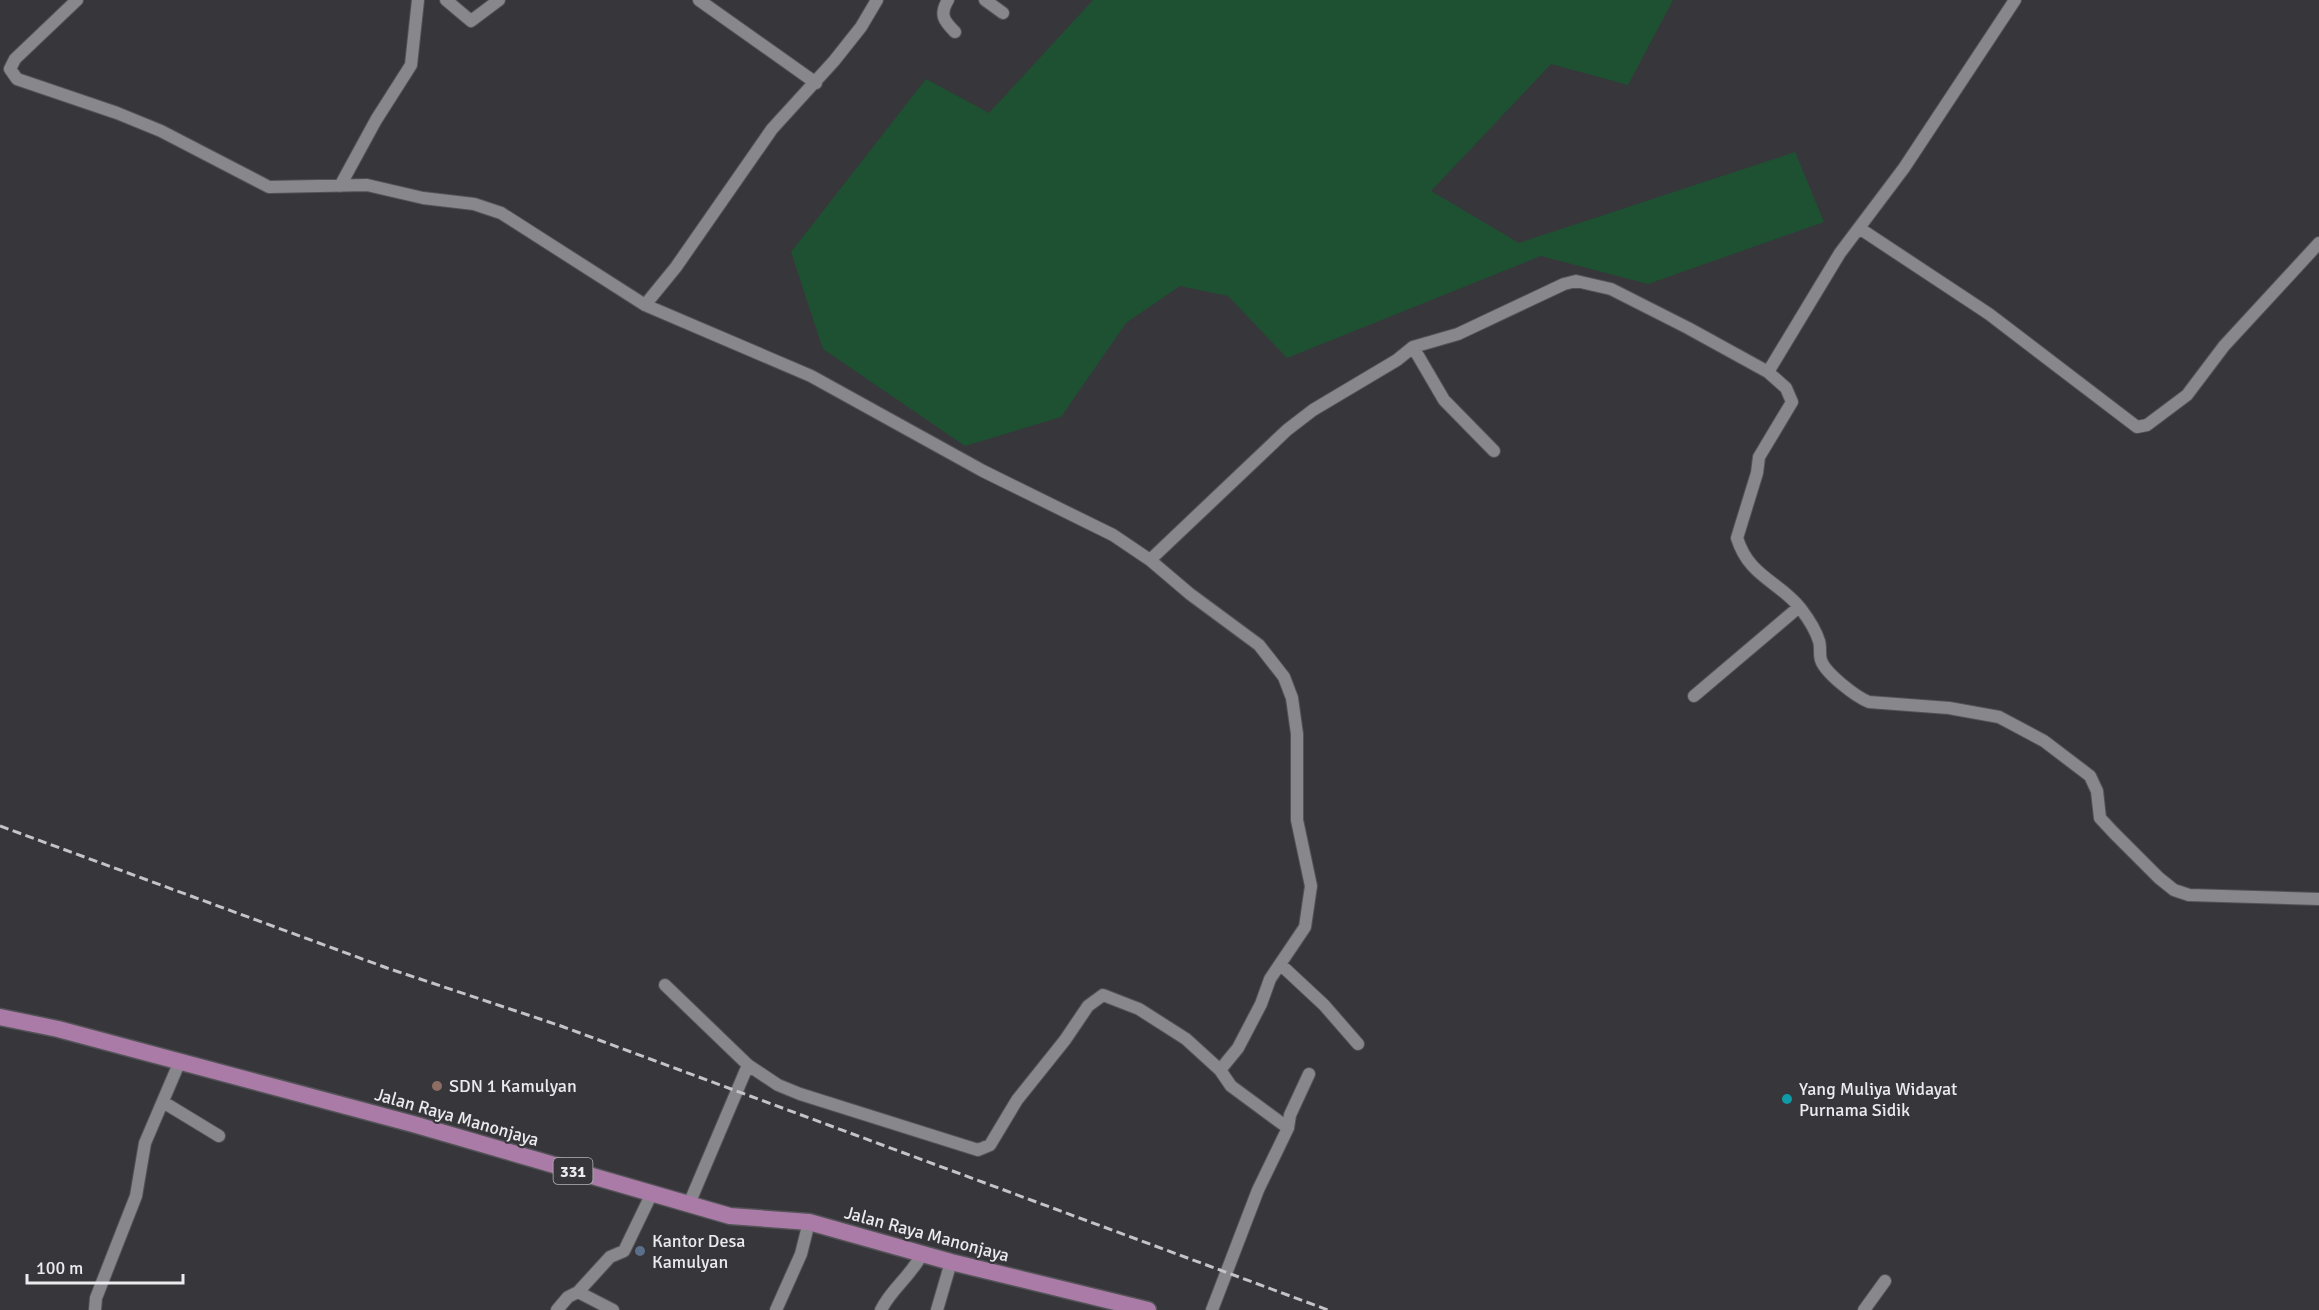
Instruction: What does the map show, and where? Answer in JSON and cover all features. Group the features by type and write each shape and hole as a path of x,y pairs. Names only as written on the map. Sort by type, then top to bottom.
{"main road":[{"name":"Jalan Raya Manonjaya","path":"0,1017 58,1029 413,1124 730,1216 809,1222 951,1262 1148,1310"}],"street":[{"path":"0,75 26,46 77,0"},
{"path":"340,186 376,120 411,65 418,0"},
{"path":"446,0 471,21 499,0"},
{"path":"699,0 816,83"},
{"path":"645,305 676,267 772,129 816,83 861,27 877,0"},
{"path":"948,0 942,12 944,20 955,32"},
{"path":"985,0 1003,13"},
{"path":"1768,372 1840,253 1904,168 2015,0"},
{"path":"11,65 10,72 17,80 117,113 161,131 262,185 278,189 367,185 488,208 530,231 645,305 811,376 983,471 1113,535 1150,560 1190,594 1259,645 1284,678 1292,698 1297,734 1297,820 1311,886 1305,927 1280,964 1242,1040 1220,1070"},
{"path":"1859,228 1989,314 2137,427 2147,425 2187,395 2224,346 2319,243"},
{"path":"1150,560 1300,419 1413,347 1458,334 1564,284 1576,281 1611,289 1742,356 1768,372 1786,388 1792,402 1759,457 1757,473 1737,538 1749,564 1799,606 1819,641 1823,664 1858,697 1869,702 1949,708 1999,717 2044,741 2071,759 2094,783 2100,818 2159,878 2174,890 2189,895 2319,898"},
{"path":"1413,347 1444,400 1494,451"},
{"path":"1694,696 1799,606"},
{"path":"1280,964 1324,1005 1358,1044"},
{"path":"665,985 748,1065 789,1090 978,1150 990,1145 1017,1100 1065,1041 1088,1006 1103,994 1139,1009 1186,1039 1220,1070 1231,1086 1288,1128"},
{"path":"95,1310 96,1298 136,1196 144,1146 180,1061"},
{"path":"689,1204 748,1065"},
{"path":"1212,1310 1258,1190 1288,1128 1290,1115 1309,1074"},
{"path":"163,1102 219,1136"},
{"path":"557,1310 569,1296 578,1292 610,1257 625,1250 652,1193"},
{"path":"776,1310 801,1254 809,1222"},
{"path":"881,1310 889,1296 911,1273 922,1254"},
{"path":"937,1310 951,1262"},
{"path":"1863,1310 1885,1281"},
{"path":"578,1292 613,1310"}],"green space":[{"path":"1093,0 1673,0 1628,85 1551,64 1431,191 1519,243 1795,152 1824,222 1648,284 1541,256 1287,358 1228,296 1180,286 1126,323 1061,417 965,446 823,349 791,252 926,79 989,113"}],"railway":[{"path":"0,826 387,968 561,1026 1328,1310"}],"place":[{"name":"SDN 1 Kamulyan","path":"437,1086"},
{"name":"Yang Muliya Widayat Purnama Sidik","path":"1787,1099"},
{"name":"Kantor Desa Kamulyan","path":"640,1251"}]}
